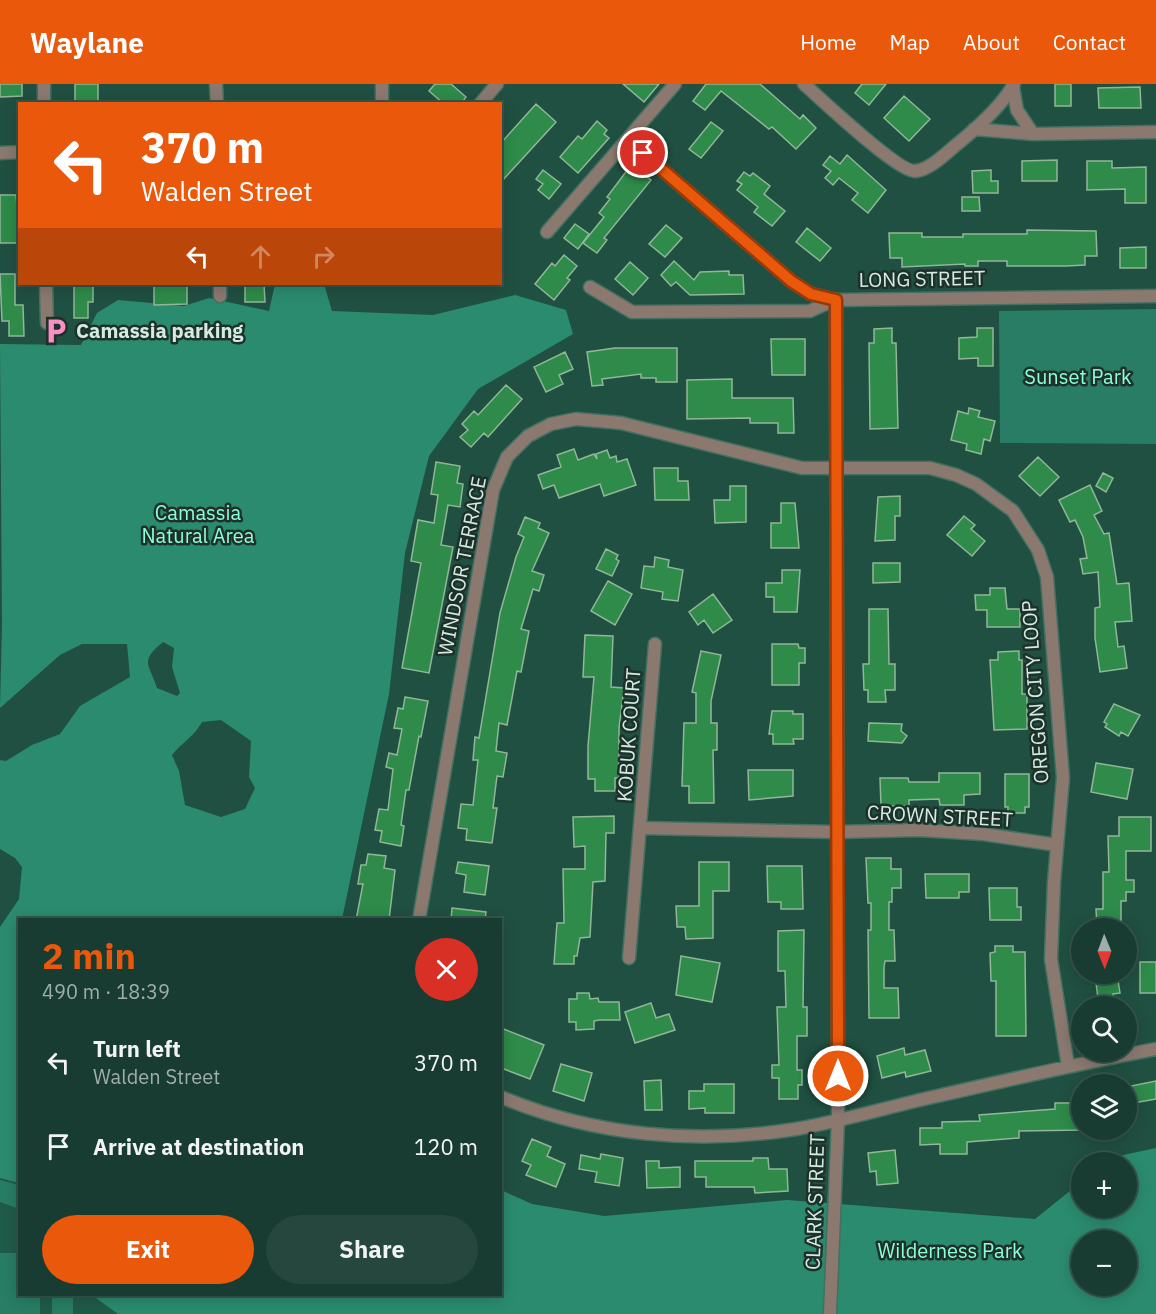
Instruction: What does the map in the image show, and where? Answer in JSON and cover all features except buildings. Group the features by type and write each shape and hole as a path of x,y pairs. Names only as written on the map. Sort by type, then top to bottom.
{"street":[{"path":"44,84 44,102"},
{"path":"216,84 217,102"},
{"path":"382,84 382,102"},
{"path":"482,102 497,84"},
{"path":"547,232 675,84"},
{"path":"804,84 901,166 918,171 939,158 974,129 1013,85"},
{"path":"1013,85 1017,110 1033,134"},
{"path":"974,129 1033,134 1156,132"},
{"path":"628,140 791,281 811,294 836,300"},
{"path":"0,153 18,152"},
{"path":"46,285 47,322"},
{"name":"LONG STREET","path":"590,287 632,312 810,311 836,300 1156,296"},
{"name":"CLARK STREET","path":"830,1314 838,1119 836,300"},
{"name":"WINDSOR TERRACE","path":"419,918 493,489 507,457 516,447 528,436 551,424 576,419 597,420 650,430 802,468 836,470"},
{"name":"OREGON CITY LOOP","path":"836,470 930,468 956,475 1000,500 1013,511 1038,550 1047,577 1063,778 1051,959 1068,1066"},
{"name":"KOBUK COURT","path":"629,958 655,644"},
{"name":"CROWN STREET","path":"641,828 837,832 939,831 983,834 1057,845"},
{"path":"502,1097 569,1120 603,1128 663,1135 751,1133 794,1129 1068,1066 1156,1049"}],"shaded area":[{"path":"0,1142 18,1163 18,1296 132,1296 139,1314 0,1314"}],"green space":[{"name":"Camassia Natural Area","path":"275,285 324,285 332,311 433,315 515,295 566,310 573,334 478,389 429,456 405,553 389,694 342,918 18,918 18,1183 0,1178 0,927 19,899 22,867 15,858 0,849 0,760 6,761 32,745 60,734 80,706 130,677 127,644 82,644 60,655 0,708 2,625 0,344 81,345 97,313 118,300 184,306 209,298 269,311","holes":["163,642 174,648 172,667 180,693 177,696 157,688 148,663 151,654","221,720 251,741 249,777 255,788 245,809 221,817 185,805 179,771 172,755 202,722"]},
{"name":"Sunset Park","path":"1156,309 1156,444 1000,443 999,311"},
{"name":"Wilderness Park","path":"1156,1148 1156,1314 118,1314 93,1296 502,1296 502,1190 532,1204 604,1216 787,1200 1035,1219 1071,1190 1071,1218 1137,1218 1137,1152"},
{"path":"0,1180 18,1185 18,1209 0,1202"},
{"path":"0,1253 18,1253 18,1296 40,1296 40,1314 0,1314"},
{"path":"52,1296 73,1296 73,1314 52,1314"}],"place":[{"name":"Camassia parking","path":"56,331"}],"route":[{"path":"643,153 791,281 811,294 836,300 838,1076"}]}
